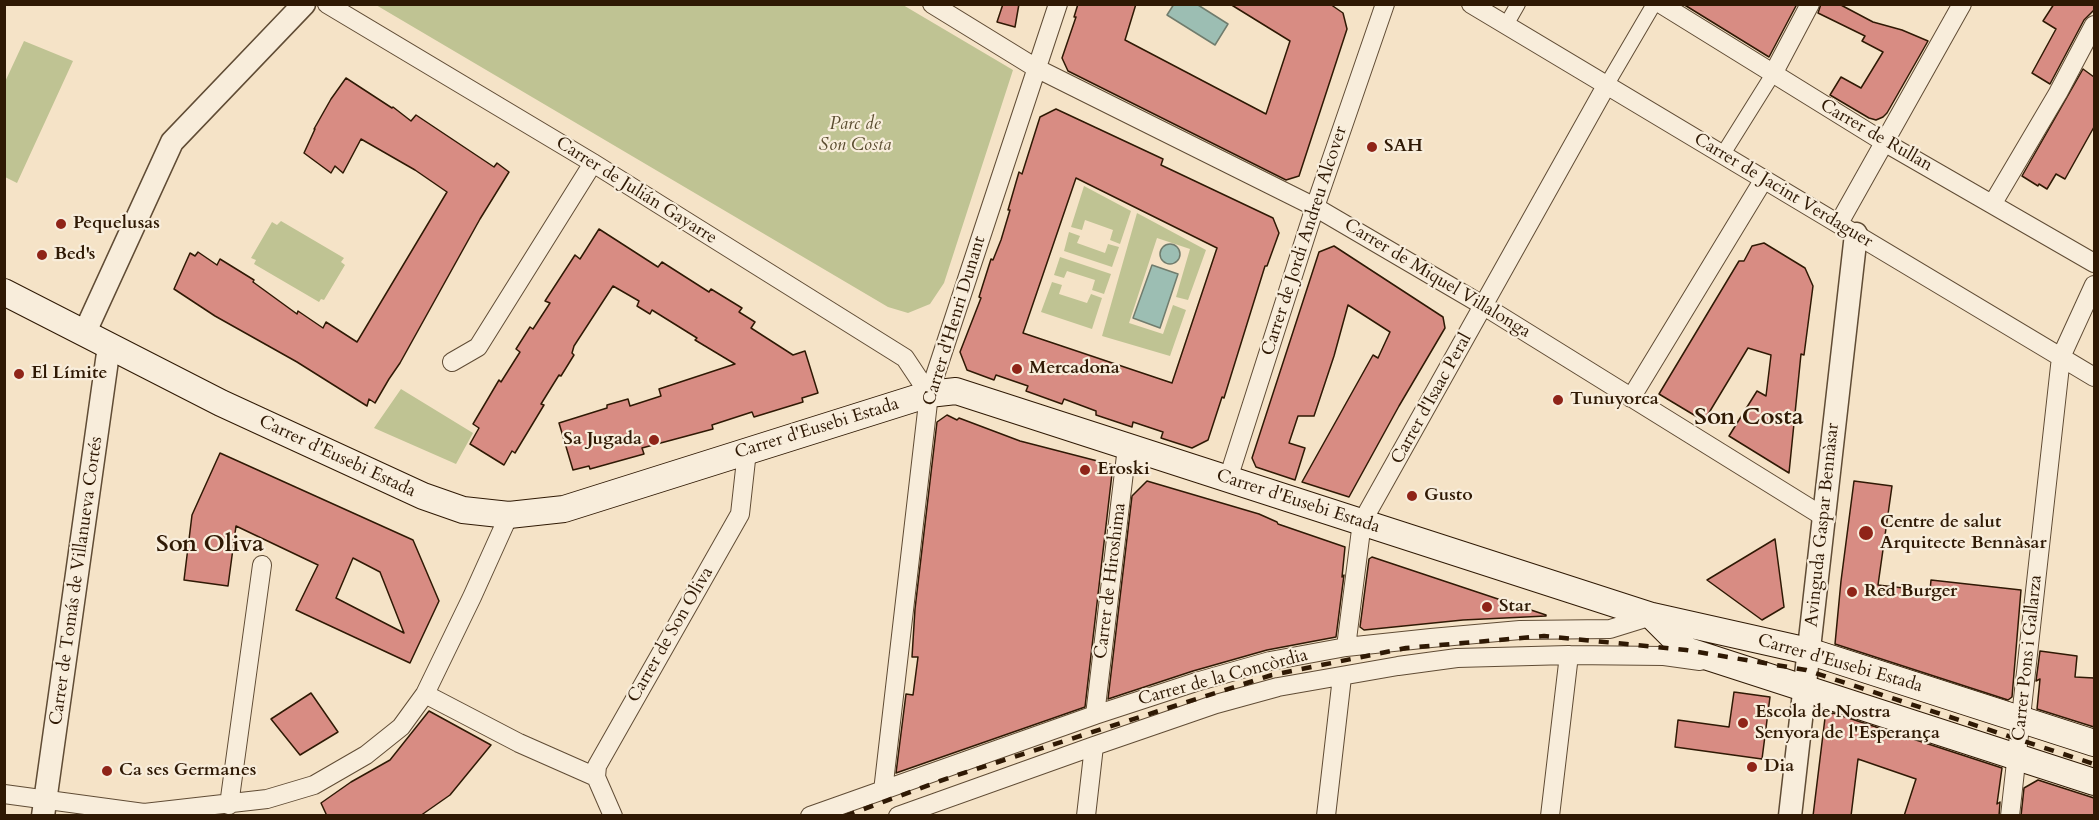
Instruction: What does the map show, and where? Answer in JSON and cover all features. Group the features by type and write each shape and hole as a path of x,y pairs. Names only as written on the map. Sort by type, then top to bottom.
{"main road":[{"name":"Carrer d'Eusebi Estada","path":"4,292 221,403 423,496 463,510 508,515 564,509 929,394 956,392 1652,616 1808,651 2094,743"},
{"name":"Carrer d'Eusebi Estada","path":"1652,616 1686,650 2094,782"}],"street":[{"path":"84,334 172,142 304,4"},
{"name":"Carrer de Julián Gayarre","path":"327,4 593,163 905,358 929,394"},
{"name":"Carrer de Miquel Villalonga","path":"932,4 1036,68 1315,207 1484,306 1824,516"},
{"name":"Carrer d'Henri Dunant","path":"883,790 929,394 1058,4"},
{"name":"Carrer de Jordi Andreu Alcover","path":"1228,479 1315,207 1385,4"},
{"name":"Carrer de Jacint Verdaguer","path":"1471,4 2094,377"},
{"path":"1506,25 1518,4"},
{"path":"1606,86 1654,4"},
{"name":"Carrer de Rullan","path":"1661,4 1884,142 2094,262"},
{"path":"1723,153 1773,74 1810,4"},
{"path":"1847,229 1884,142 1962,4"},
{"path":"1993,203 2058,93 2094,26"},
{"name":"Carrer d'Isaac Peral","path":"1362,522 1606,86"},
{"path":"452,362 478,347 593,163"},
{"path":"1630,398 1764,179"},
{"name":"Avinguda Gaspar Bennàsar","path":"1790,816 1824,516 1847,229"},
{"name":"Carrer Pons i Gallarza","path":"2010,816 2061,357 2094,285"},
{"name":"Carrer de Tomás de Villanueva Cortés","path":"44,807 109,346"},
{"name":"Carrer de Hiroshima","path":"1095,715 1126,447"},
{"name":"Carrer de Son Oliva","path":"596,777 597,766 740,514 747,451"},
{"path":"4,794 44,807 144,813 267,799 314,785 366,755 402,727 425,694 472,597 508,515"},
{"path":"1346,647 1362,522"},
{"path":"229,805 262,565"},
{"name":"Carrer de la Concòrdia","path":"810,816 1095,715 1270,661 1346,647 1520,630 1610,629 1652,616"},
{"path":"1550,816 1569,655"},
{"name":"Carrer de la Concòrdia","path":"898,816 1216,704 1278,687 1457,658 1569,655"},
{"name":"Carrer d'Eusebi Estada","path":"1569,655 1664,656 1729,665"},
{"path":"1326,816 1342,676"},
{"path":"425,694 519,743 596,777 613,816"},
{"path":"1086,816 1094,746"}],"green space":[{"name":"Parc de Son Costa","path":"376,5 903,5 1013,70 944,283 930,304 908,313 888,307"},
{"path":"24,41 73,61 17,183 5,177 4,84"},
{"path":"1084,186 1131,211 1120,244 1110,240 1113,230 1085,220 1082,230 1071,227"},
{"path":"1137,213 1206,250 1188,300 1176,297 1190,249 1157,238 1129,323 1163,334 1173,305 1186,310 1170,356 1102,336"},
{"path":"281,221 344,258 341,262 345,265 324,300 321,299 319,302 254,264 256,260 251,258 272,222 277,225"},
{"path":"1069,232 1080,236 1077,243 1105,253 1108,244 1119,247 1112,267 1064,251"},
{"path":"1060,257 1111,274 1104,294 1092,290 1095,280 1067,271 1064,278 1054,275"},
{"path":"1052,282 1062,285 1059,294 1087,303 1091,294 1102,298 1092,329 1041,312"},
{"path":"401,389 473,433 456,464 374,428"}],"water":[{"path":"1174,4 1198,5 1228,24 1215,45 1167,15"},
{"path":"1170,244 1177,247 1180,254 1177,261 1170,264 1163,261 1160,254 1163,247"},
{"path":"1152,265 1178,274 1160,328 1133,318"}],"building":[{"path":"1003,4 1019,4 1015,27 997,22"},
{"path":"1078,4 1136,4 1125,40 1266,114 1290,41 1230,4 1330,4 1343,13 1347,29 1299,176 1286,180 1068,71 1062,58"},
{"path":"1683,4 1797,4 1769,57"},
{"path":"1821,4 1839,4 1873,22 1902,30 1928,41 1883,117 1876,120 1869,118 1830,95 1841,77 1861,88 1883,52 1862,41 1865,36 1818,13"},
{"path":"2054,4 2094,4 2094,10 2084,20 2050,84 2032,73 2056,29 2043,21"},
{"path":"2083,69 2094,77 2094,127 2065,179 2056,174 2047,189 2039,184 2038,186 2022,176"},
{"path":"346,78 411,121 416,115 494,167 497,163 509,172 480,219 400,363 375,403 369,399 367,406 297,362 215,316 174,289 190,253 195,256 198,252 217,265 220,259 254,280 253,282 297,314 298,311 323,328 326,322 357,342 447,192 415,170 361,139 343,173 335,166 331,173 304,153 314,129"},
{"path":"1056,109 1163,159 1161,165 1273,218 1279,233 1267,266 1265,266 1224,398 1222,397 1208,440 1192,448 1161,438 1163,432 1133,422 1132,427 1096,415 1096,411 1064,399 1062,404 1026,391 1028,386 996,375 994,380 967,370 960,352 981,298 979,297 991,259 993,260 1001,240 1019,172 1022,174 1040,117","holes":["1076,178 1217,248 1172,383 1023,333"]},
{"path":"599,229 658,267 662,262 709,292 711,289 742,308 739,312 755,322 751,328 793,355 805,351 818,393 802,398 803,402 754,417 752,412 712,425 713,429 642,448 644,454 590,469 589,466 573,470 559,423 628,399 630,406 661,396 659,389 735,364 652,310 650,314 637,306 639,301 613,286 574,346 572,353 574,355 541,404 544,405 515,453 512,451 504,465 470,444 479,428 473,424 499,380 501,382 520,352 516,349 530,327 533,329 550,303 545,301 575,255 580,259"},
{"path":"1764,243 1805,268 1813,286 1804,355 1801,354 1789,473 1729,436 1757,391 1766,396 1771,355 1748,348 1704,421 1659,394 1739,261 1744,261 1752,246"},
{"path":"1334,246 1443,317 1445,328 1349,497 1302,482 1373,355 1378,358 1390,332 1348,305 1314,416 1298,416 1289,443 1305,448 1295,480 1256,467 1252,458 1319,252"},
{"path":"947,415 1020,441 1113,465 1085,707 896,773 906,694 913,695 918,657 912,657 915,609 937,422"},
{"path":"220,453 413,540 439,601 410,663 296,610 318,565 236,526 228,586 184,580 192,515","holes":["353,558 380,572 404,633 336,598"]},
{"path":"1147,481 1259,514 1278,524 1345,547 1336,637 1267,650 1108,699 1132,496"},
{"path":"1854,481 1892,486 1878,585 1930,591 1931,580 2021,590 2012,697 2008,700 1835,644"},
{"path":"1775,539 1784,607 1762,620 1707,580"},
{"path":"1372,557 1546,616 1463,620 1364,630 1360,627 1369,559"},
{"path":"2040,651 2077,656 2075,677 2094,678 2094,727 2037,709 2040,679 2036,681"},
{"name":"Escola de Nostra Senyora de l'Esperança","path":"1734,692 1770,697 1762,759 1675,747 1678,720 1729,727"},
{"path":"311,693 338,732 300,755 271,719"},
{"path":"429,711 491,745 450,795 420,816 327,816 321,803 351,782 390,760"},
{"path":"1833,713 2002,768 1997,804 2000,802 1999,816 1904,816 1916,779 1858,759 1851,816 1813,816 1825,718"},
{"path":"2038,780 2094,798 2094,816 2021,816 2024,788"}],"railway":[{"path":"845,816 951,777 1272,675 1406,648 1544,636 1686,650 1806,670 2094,764"}],"place":[{"name":"SAH","path":"1372,147"},
{"name":"Pequelusas","path":"61,224"},
{"name":"Bed's","path":"42,255"},
{"name":"Mercadona","path":"1017,369"},
{"name":"El Límite","path":"19,374"},
{"name":"Tunuyorca","path":"1558,400"},
{"name":"Sa Jugada","path":"654,440"},
{"name":"Eroski","path":"1085,470"},
{"name":"Gusto","path":"1412,496"},
{"name":"Centre de salut Arquitecte Bennàsar","path":"1866,533"},
{"name":"Red Burger","path":"1852,592"},
{"name":"Star","path":"1487,607"},
{"name":"Escola de Nostra Senyora de l'Esperança","path":"1743,723"},
{"name":"Dia","path":"1752,767"},
{"name":"Ca ses Germanes","path":"107,771"}],"district":[{"name":"Son Costa","path":"1749,418"},
{"name":"Son Oliva","path":"210,545"}]}
